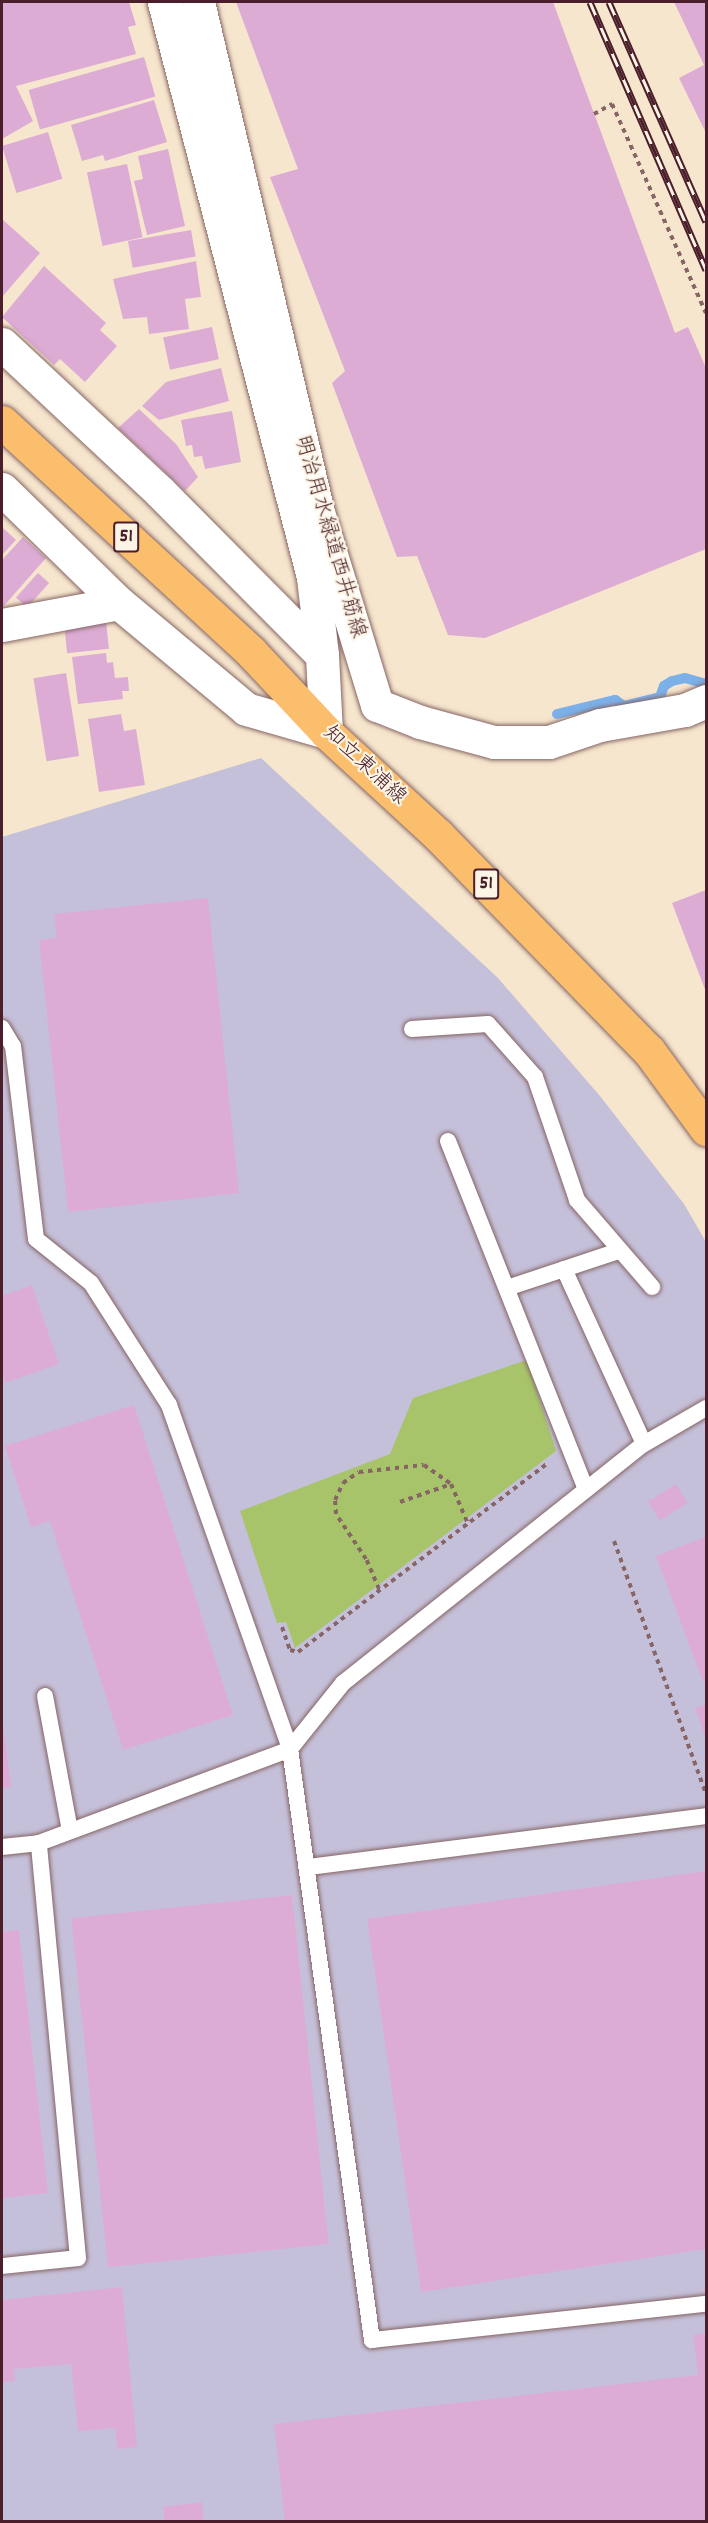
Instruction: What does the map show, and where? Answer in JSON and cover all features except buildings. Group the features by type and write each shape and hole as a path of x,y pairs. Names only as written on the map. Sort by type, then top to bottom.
{"main road":[{"name":"知立東浦線","path":"2,422 251,652 326,732 438,835 649,1051 706,1129"}],"street":[{"path":"2,489 119,603 246,709 326,732 322,655 310,569 164,2"},
{"name":"明治用水緑道西井筋線","path":"198,2 318,512 377,705 420,722 494,742 549,742 600,725 685,710 706,701"},
{"path":"2,344 160,492 322,655"},
{"path":"2,624 119,603"}],"lane":[{"path":"412,1029 488,1024 535,1077 577,1200 618,1251 652,1287"},
{"path":"2,1028 13,1046 36,1239 92,1283 169,1405 290,1749 309,1867 372,2340 706,2304"},
{"path":"448,1141 586,1490"},
{"path":"507,1288 618,1251"},
{"path":"564,1269 644,1444"},
{"path":"2,1847 39,1843 290,1749 344,1683 644,1444 706,1408"},
{"path":"45,1696 70,1831"},
{"path":"309,1867 706,1816"},
{"path":"2,2266 78,2258 39,1843"}],"path":[{"path":"594,114 612,104 706,313"},
{"path":"282,1627 290,1650 298,1652 550,1462"},
{"path":"379,1589 366,1559 336,1514 335,1500 343,1483 359,1472 424,1465 451,1485 468,1524"},
{"path":"400,1502 451,1485"},
{"path":"614,1541 706,1794"}],"shaded area":[{"path":"261,758 498,978 600,1096 684,1204 706,1242 706,2521 2,2522 2,837"}],"green space":[{"path":"527,1360 556,1451 295,1648 286,1622 277,1623 240,1511 390,1454 413,1398"}],"waterway":[{"path":"557,714 615,700 624,706 660,697 664,686 672,681 685,678 706,684"}],"railway":[{"path":"590,2 706,270"},
{"path":"609,2 706,222"}]}
